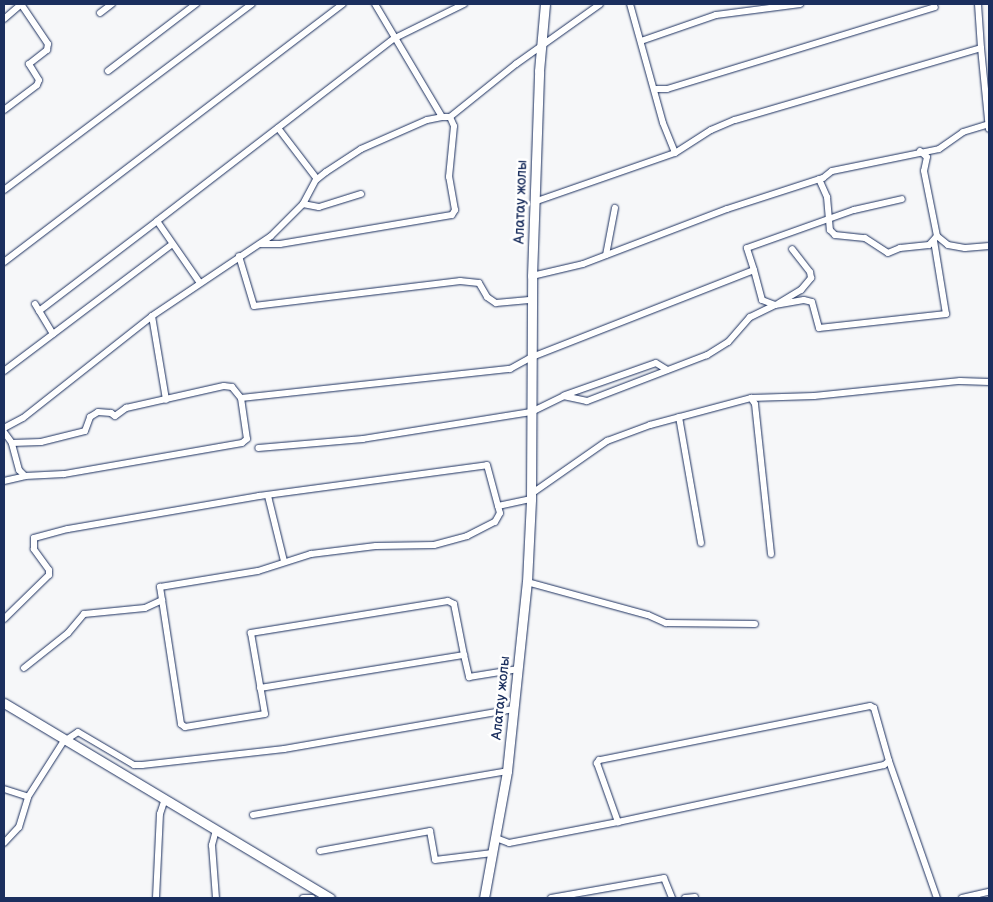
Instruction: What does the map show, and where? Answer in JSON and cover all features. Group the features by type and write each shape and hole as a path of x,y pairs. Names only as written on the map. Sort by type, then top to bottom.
{"main road":[{"name":"Алатау жолы","path":"484,898 507,771 527,582 531,493 534,202 545,4"},
{"path":"4,703 330,898"}],"street":[{"path":"4,19 21,4 48,44 47,50 29,64 39,80 37,85 4,110"},
{"path":"100,13 112,4"},
{"path":"108,71 196,4"},
{"path":"4,190 252,4"},
{"path":"4,262 343,4"},
{"path":"375,4 442,117"},
{"path":"39,311 396,38 464,4"},
{"path":"4,428 23,418 152,316 282,228 303,204 317,179 361,149 427,120 450,117 542,45 600,4"},
{"path":"630,4 654,90 675,153"},
{"path":"641,41 716,15 800,4"},
{"path":"978,4 989,129"},
{"path":"654,90 667,89 934,7"},
{"path":"534,202 675,153 711,130 735,120 981,48"},
{"path":"258,244 280,244 452,214 455,210 449,177 454,126 450,117"},
{"path":"532,276 554,273 606,255 727,209 819,179 832,171 939,148 963,132 989,124"},
{"path":"278,128 317,179"},
{"path":"902,199 829,218 746,248 762,300 775,305 804,300 812,302 819,328 946,314 936,239 924,171 927,157 920,151"},
{"path":"819,179 827,197 830,230 835,235 865,238 888,253 936,239 948,245 965,248 989,246"},
{"path":"303,204 319,207 361,194"},
{"path":"606,255 615,208"},
{"path":"157,222 171,245 200,282"},
{"path":"4,371 171,245"},
{"path":"564,396 587,401 707,355 728,342 750,317 801,290 811,278 810,272 792,249"},
{"path":"239,256 254,306 460,281 479,283 487,297 496,303 532,300"},
{"path":"241,398 510,369 532,357 754,270"},
{"path":"35,304 53,334"},
{"path":"152,316 166,400"},
{"path":"258,448 364,439 532,412 564,396 656,363 667,370"},
{"path":"498,506 531,493 607,441 679,417 751,398 814,396 960,381 989,382"},
{"path":"4,482 25,476 64,474 242,443 247,439 241,398 232,387 224,386 126,408 115,416 111,413 98,412 90,417 85,431 41,442 12,443"},
{"path":"751,398 755,404 771,554"},
{"path":"679,417 701,543"},
{"path":"4,432 12,443 19,470 25,476"},
{"path":"4,618 49,575 50,570 34,548 34,538 68,529 268,496 487,465 500,513 495,522 467,536 434,545 376,546 311,554 284,561 258,571 160,587 185,727 265,714 251,633 448,601 454,604 469,677 518,669"},
{"path":"268,496 284,561"},
{"path":"527,582 648,615 666,623 755,624"},
{"path":"24,668 68,633 84,614 146,608 162,600"},
{"path":"260,688 464,655"},
{"path":"618,822 597,763 602,759 870,706 875,712 889,760 937,898"},
{"path":"4,843 20,827 28,797 66,740 78,732 134,765 142,765 284,749 514,709"},
{"path":"496,838 509,843 618,822 884,765 889,760"},
{"path":"253,815 507,771"},
{"path":"4,789 28,797"},
{"path":"156,898 160,814 165,799"},
{"path":"216,830 212,845 216,898"},
{"path":"320,851 430,831 434,860 493,853"},
{"path":"551,898 664,878 672,898"},
{"path":"962,898 989,892"},
{"path":"685,898 695,897"},
{"path":"303,898 312,898"}]}
